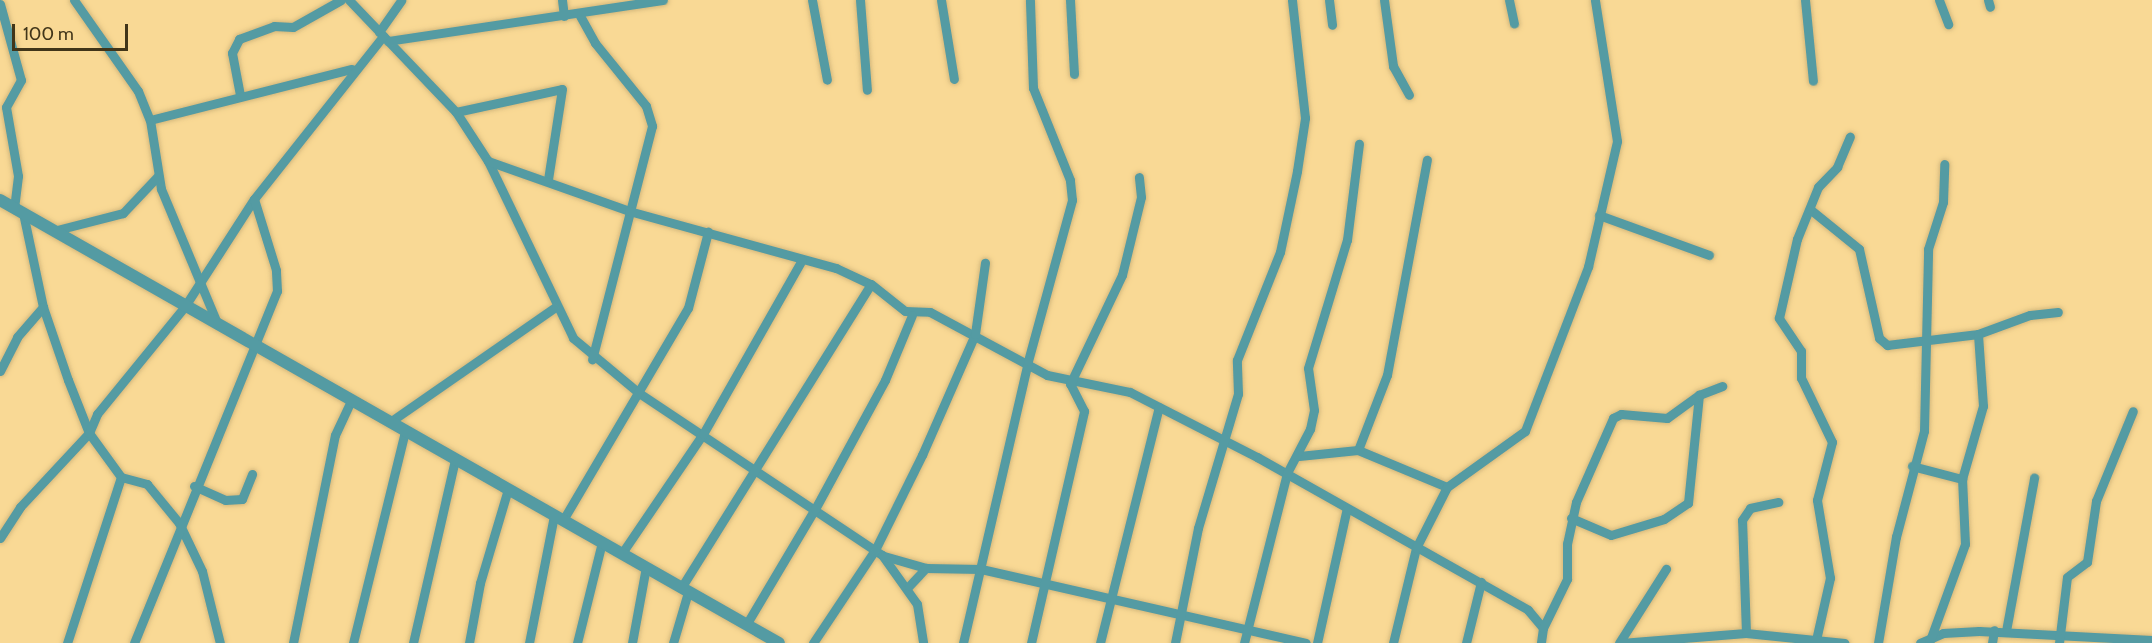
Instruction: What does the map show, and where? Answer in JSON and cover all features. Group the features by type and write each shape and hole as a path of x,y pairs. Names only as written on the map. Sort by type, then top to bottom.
{"street":[{"path":"74,0 138,91 150,120 158,176 219,328"},
{"path":"240,95 232,52 239,39 274,26 293,27 341,0"},
{"path":"349,0 456,112 488,160 554,308 592,359 639,393 879,553 909,586 922,643"},
{"path":"0,538 20,507 89,433 97,414 185,306 254,199 352,69 384,36 401,0"},
{"path":"562,0 564,16"},
{"path":"384,36 564,16 579,14 608,4 663,0"},
{"path":"812,0 827,80"},
{"path":"860,0 867,90"},
{"path":"941,0 954,79"},
{"path":"963,643 1028,360 1073,191 1036,102 1030,0"},
{"path":"1070,0 1074,74"},
{"path":"1174,643 1182,614 1198,528 1238,394 1237,360 1280,252 1299,160 1305,118 1292,0"},
{"path":"1329,0 1332,25"},
{"path":"1384,0 1393,66 1409,95"},
{"path":"1509,0 1514,23"},
{"path":"1393,643 1416,548 1447,487 1501,452 1533,418 1588,267 1617,141 1595,0"},
{"path":"1805,0 1813,81"},
{"path":"1939,0 1948,24"},
{"path":"0,4 21,80 3,109 18,176 19,210 43,308 89,433 121,477 147,484 179,523 205,580 220,643"},
{"path":"579,14 595,43 646,106 652,126 592,359"},
{"path":"150,120 240,95 352,69"},
{"path":"456,112 562,89 548,179"},
{"path":"1816,640 1830,578 1817,500 1832,442 1801,378 1801,351 1779,318 1787,266 1811,210 1818,187 1837,167 1850,137"},
{"path":"1244,643 1287,473 1299,456 1314,410 1308,368 1347,240 1359,144"},
{"path":"488,160 548,179 629,211 802,260 871,284 912,315 930,312 1028,360 1070,384 1130,392 1287,473 1416,548 1481,582 1528,610 1543,628"},
{"path":"1358,450 1388,375 1427,160"},
{"path":"1878,643 1912,465 1924,431 1929,339 1928,249 1943,202 1944,164"},
{"path":"53,231 123,213 158,176"},
{"path":"1070,384 1122,275 1141,196 1139,177"},
{"path":"134,643 179,523 278,281 254,199"},
{"path":"0,200 185,306 219,328 559,517 772,641"},
{"path":"1811,210 1866,260 1880,338 1896,346 1929,339 1978,334 2030,315 2058,312"},
{"path":"1599,215 1709,255"},
{"path":"529,643 559,517 639,393 688,308 708,232"},
{"path":"622,553 703,434 802,260"},
{"path":"813,643 879,553 975,334 985,263"},
{"path":"672,643 684,590 871,284"},
{"path":"0,371 17,337 43,308"},
{"path":"390,422 554,308"},
{"path":"746,625 815,509 885,380 912,315"},
{"path":"1926,642 1965,544 1962,479 1983,406 1978,334"},
{"path":"1030,643 1046,583 1084,411 1070,384"},
{"path":"1541,643 1543,628 1567,579 1571,518 1617,414 1667,418 1699,395 1722,386"},
{"path":"1571,518 1611,535 1664,519 1688,503 1699,395"},
{"path":"293,643 335,435 351,400"},
{"path":"1100,643 1160,407"},
{"path":"2060,639 2067,577 2087,562 2096,501 2133,411"},
{"path":"353,643 405,431"},
{"path":"1299,456 1358,450 1447,487"},
{"path":"412,643 455,459"},
{"path":"1912,465 1962,479"},
{"path":"194,486 225,500 242,499 252,474"},
{"path":"67,643 121,477"},
{"path":"2006,631 2034,478"},
{"path":"469,643 480,583 508,489"},
{"path":"1746,633 1742,520 1750,508 1778,502"},
{"path":"1317,643 1347,508"},
{"path":"577,643 602,542"},
{"path":"879,553 926,568 981,569 1306,643"},
{"path":"632,643 646,567"},
{"path":"909,586 926,568"},
{"path":"1620,643 1666,569"},
{"path":"1466,643 1481,582"},
{"path":"1926,642 1943,633 1994,630 2060,639 2152,640"},
{"path":"1992,643 1994,630"},
{"path":"1620,643 1692,640 1746,633 1844,643"}]}
